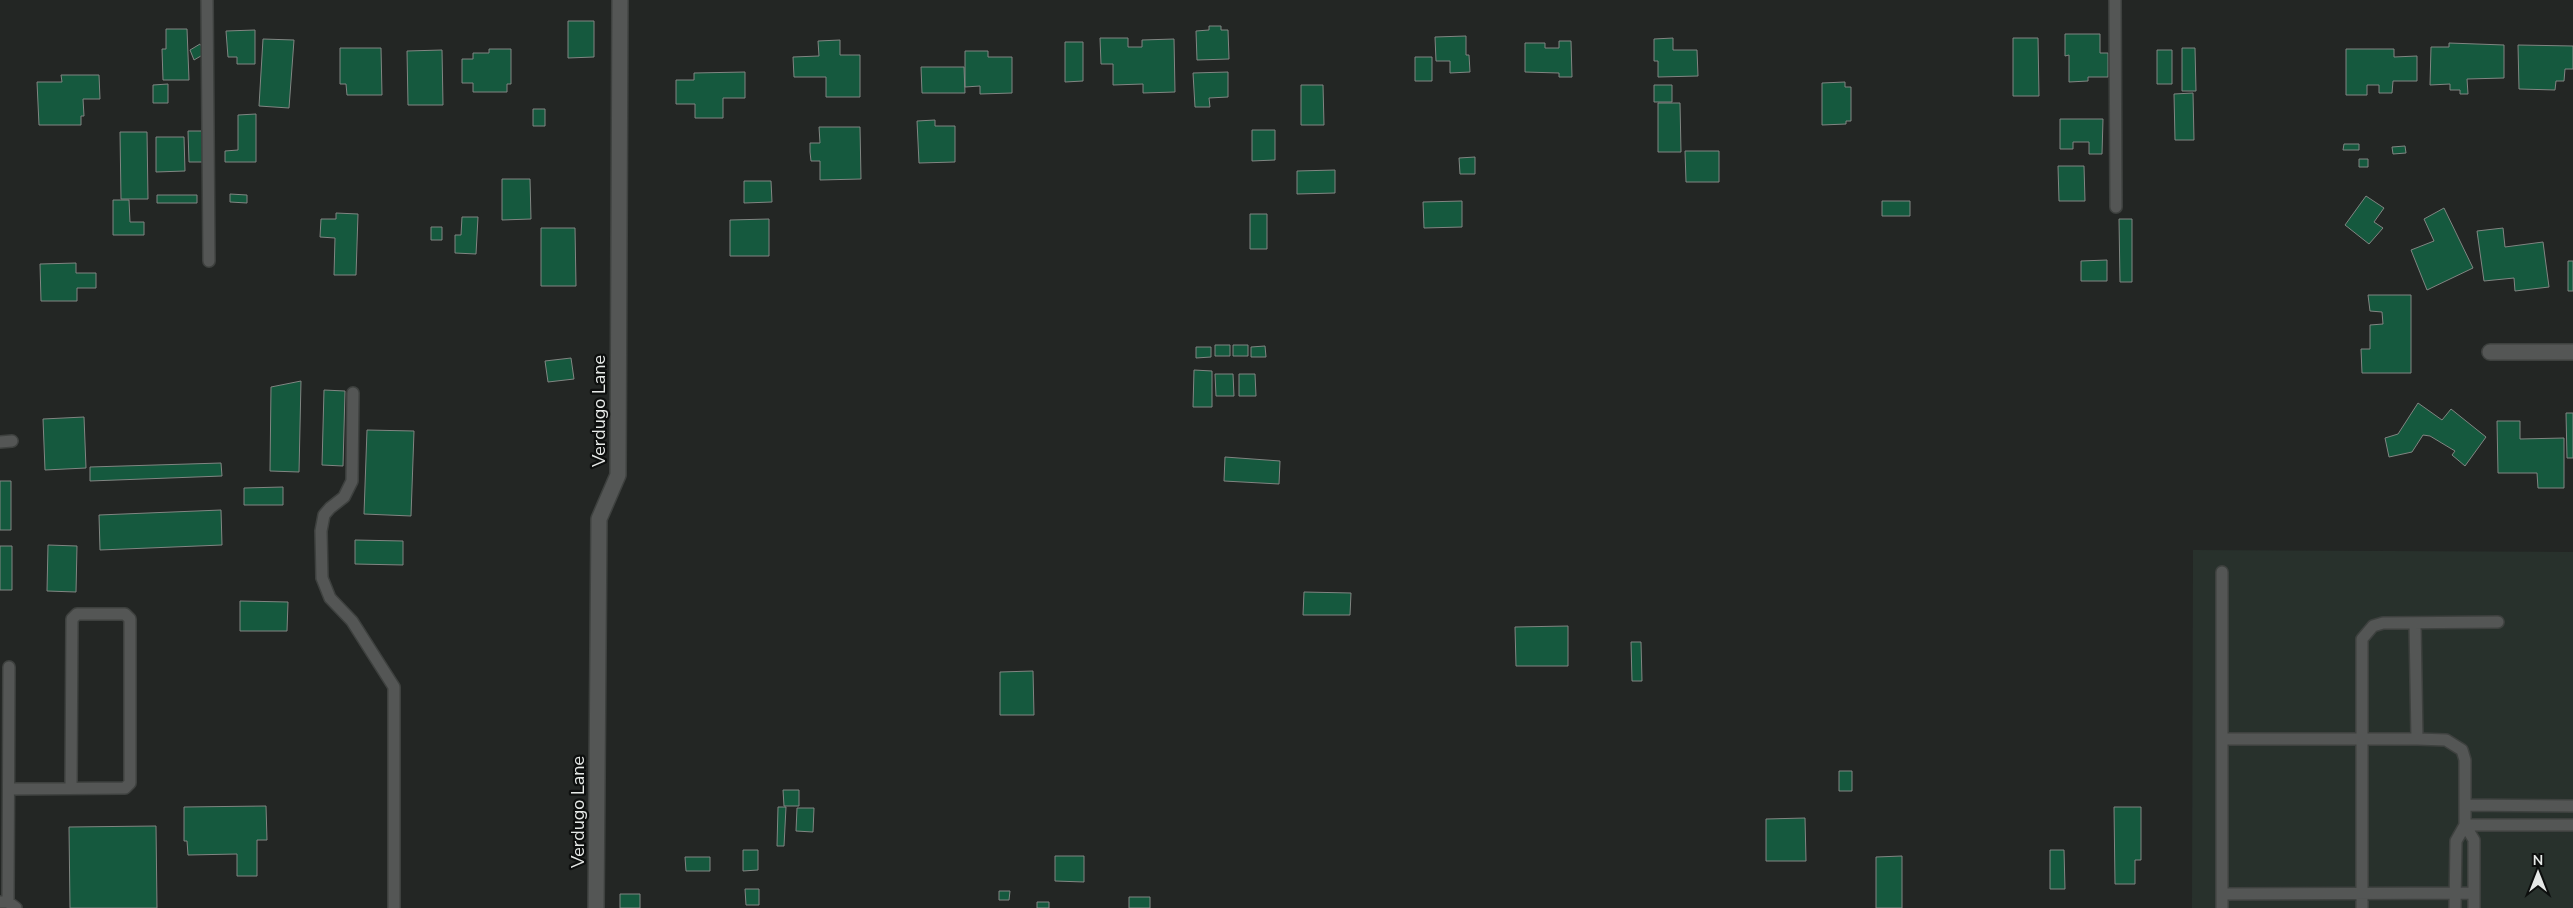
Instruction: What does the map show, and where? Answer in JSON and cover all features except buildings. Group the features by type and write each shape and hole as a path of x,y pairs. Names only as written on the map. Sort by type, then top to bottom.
{"street":[{"name":"Verdugo Lane","path":"596,908 599,519 618,475 620,0"},
{"path":"2490,352 2573,352"}],"lane":[{"path":"207,0 209,261"},
{"path":"2115,0 2116,207"},
{"path":"353,393 352,481 344,497 324,515 322,578 330,598 352,621 394,687 394,908"},
{"path":"0,442 12,441"},
{"path":"2222,572 2222,908"},
{"path":"9,789 125,788 130,782 130,619 125,614 77,614 72,619 71,788"},
{"path":"2362,908 2360,740 2362,639 2373,626 2383,623 2498,622"},
{"path":"2415,623 2417,739"},
{"path":"8,904 10,667"},
{"path":"2222,739 2446,740 2462,750 2465,760 2466,824 2474,840 2474,908"},
{"path":"2466,805 2573,806"},
{"path":"2466,824 2573,825"},
{"path":"2455,908 2456,841 2466,824"},
{"path":"2222,894 2474,893"}],"shaded area":[{"path":"2193,550 2573,552 2573,908 2192,908"}]}
